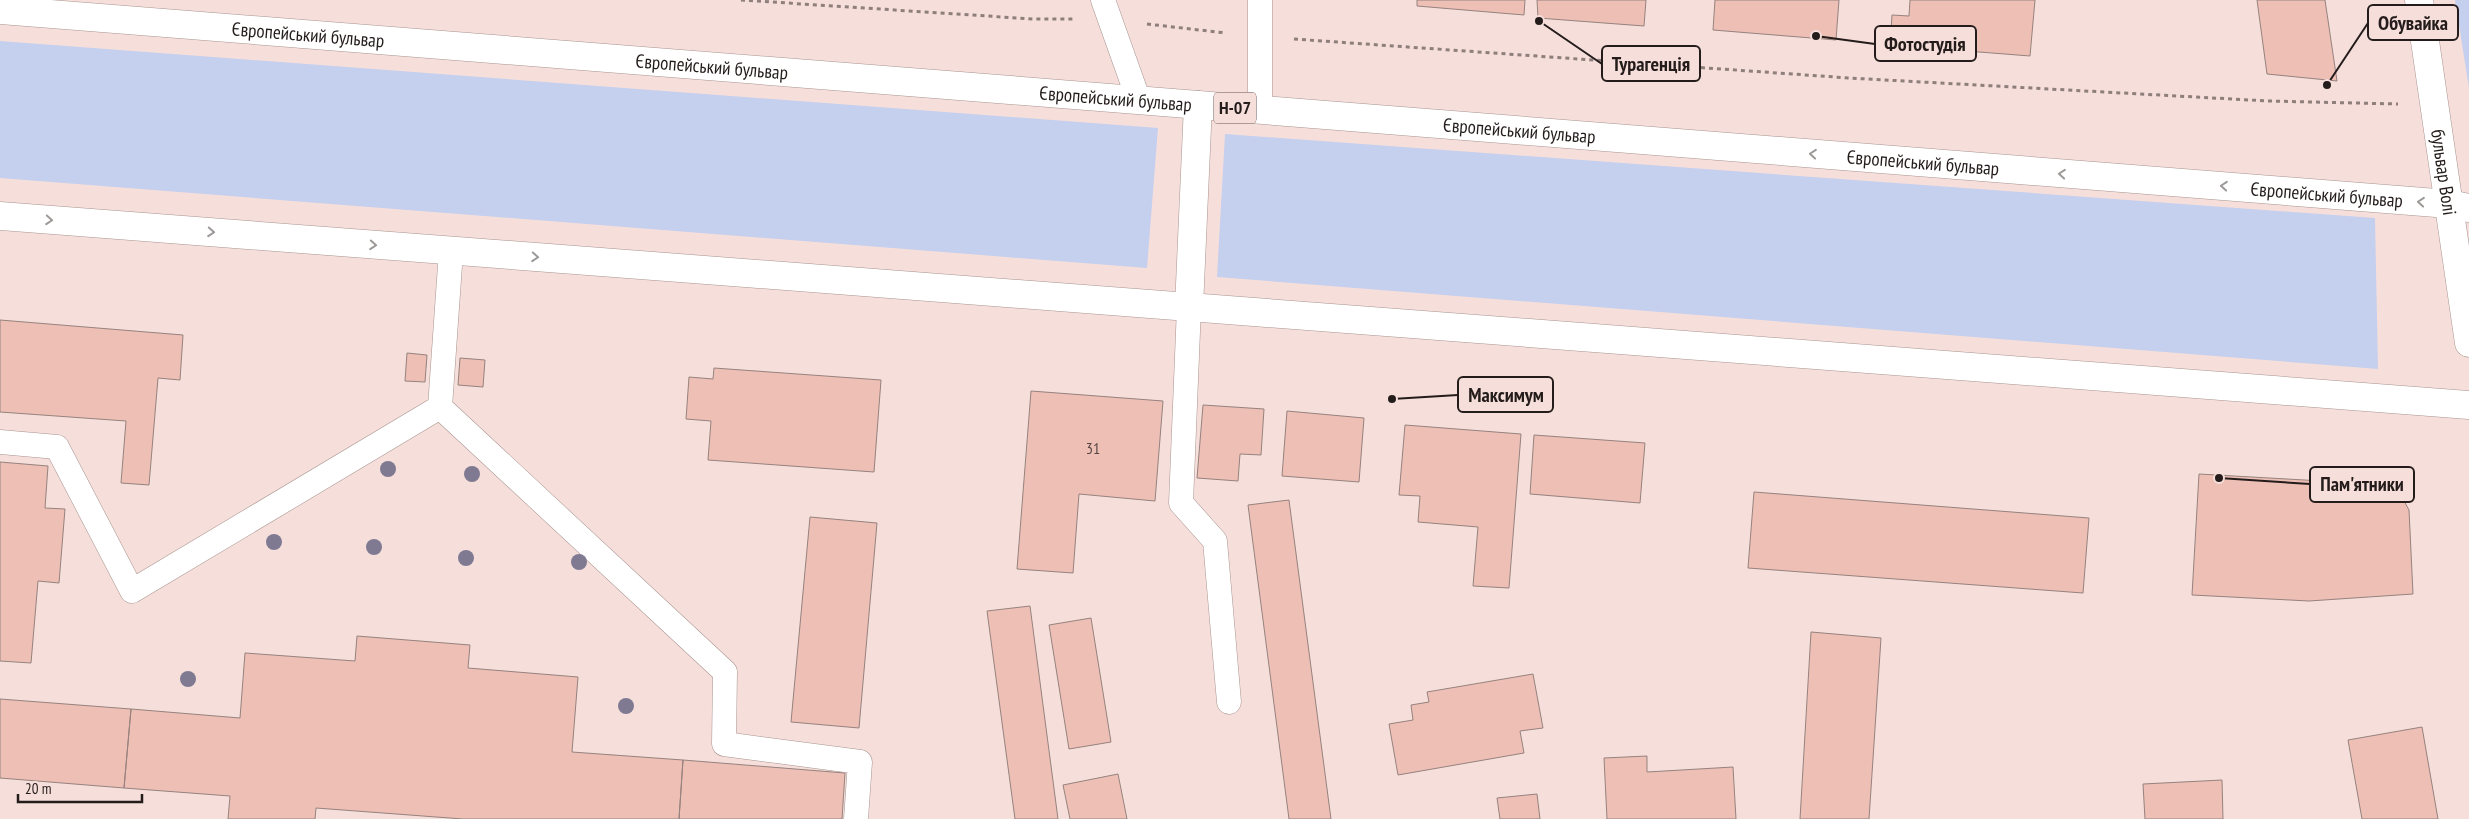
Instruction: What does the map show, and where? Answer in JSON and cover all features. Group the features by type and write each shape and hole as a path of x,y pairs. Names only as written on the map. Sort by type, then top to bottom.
{"main road":[{"name":"бульвар Волі","path":"2419,0 2434,103 2459,206 2469,343"},
{"name":"Європейський бульвар","path":"0,10 2459,206"},
{"path":"1190,307 1198,105"},
{"path":"0,216 2469,405"}],"lane":[{"path":"1260,0 1260,110"},
{"path":"1106,10 1139,101"},
{"path":"440,407 451,250"},
{"path":"1190,307 1181,503 1215,541 1229,702"},
{"path":"0,442 57,447 132,591 440,407"},
{"path":"440,407 725,672 724,744 860,762 856,819"}],"path":[{"path":"742,0 1032,19 1106,10 1260,36 1858,78 2268,101 2390,105 2434,103"}],"shaded area":[{"path":"2455,0 2469,0 2469,88"},
{"path":"0,41 1158,128 1147,268 0,178"},
{"path":"1225,134 2375,218 2378,369 1217,277"}],"building":[{"path":"1417,0 1525,0 1524,15 1417,6"},
{"path":"1537,0 1646,0 1644,26 1538,18"},
{"path":"1715,0 1839,0 1836,40 1713,30"},
{"path":"1910,0 2035,0 2030,56 1890,45 1892,15 1909,16"},
{"path":"2257,0 2325,0 2337,81 2267,74"},
{"path":"0,320 183,335 180,380 158,378 149,485 121,483 126,421 0,412"},
{"path":"407,353 427,355 425,382 405,381"},
{"path":"460,358 485,360 483,387 458,385"},
{"path":"714,368 881,380 874,472 708,460 711,421 686,419 689,377 713,379"},
{"path":"1031,391 1163,401 1155,501 1079,494 1073,573 1017,569"},
{"path":"1203,405 1264,409 1261,455 1240,454 1238,481 1197,478"},
{"path":"1287,411 1364,418 1359,482 1282,476"},
{"path":"1405,425 1521,434 1509,588 1473,586 1478,527 1418,522 1420,496 1399,495"},
{"path":"1534,435 1645,443 1640,503 1530,494"},
{"path":"0,462 48,466 45,508 65,509 59,583 38,581 31,663 0,661"},
{"path":"2199,474 2392,485 2398,490 2409,510 2413,594 2309,601 2192,595"},
{"path":"1754,492 2089,518 2083,593 1748,568"},
{"path":"1289,500 1331,819 1289,819 1248,505"},
{"path":"810,517 877,523 859,728 791,722"},
{"path":"1030,606 1058,819 1015,819 987,611"},
{"path":"1091,618 1111,742 1069,749 1049,625"},
{"path":"1811,632 1881,638 1869,819 1800,819"},
{"path":"357,636 470,645 468,668 578,677 572,752 683,760 679,819 463,819 316,808 315,819 228,819 230,796 124,788 131,709 240,718 245,653 355,661"},
{"path":"1533,674 1543,728 1520,731 1524,753 1398,775 1389,724 1413,720 1411,705 1429,702 1427,692"},
{"path":"0,699 131,709 124,788 0,778"},
{"path":"2422,727 2438,819 2362,819 2348,740"},
{"path":"1647,756 1647,772 1733,767 1736,819 1607,819 1604,758"},
{"path":"683,760 845,773 842,819 679,819"},
{"path":"1118,774 1127,819 1070,819 1063,785"},
{"path":"2222,780 2223,819 2145,819 2143,784"},
{"path":"1537,794 1540,819 1500,819 1497,798"}],"place":[{"name":"Турагенція","path":"1539,21"},
{"name":"Фотостудія","path":"1816,36"},
{"name":"Обувайка","path":"2327,85"},
{"name":"Максимум","path":"1392,399"},
{"name":"Пам'ятники","path":"2219,478"}]}
